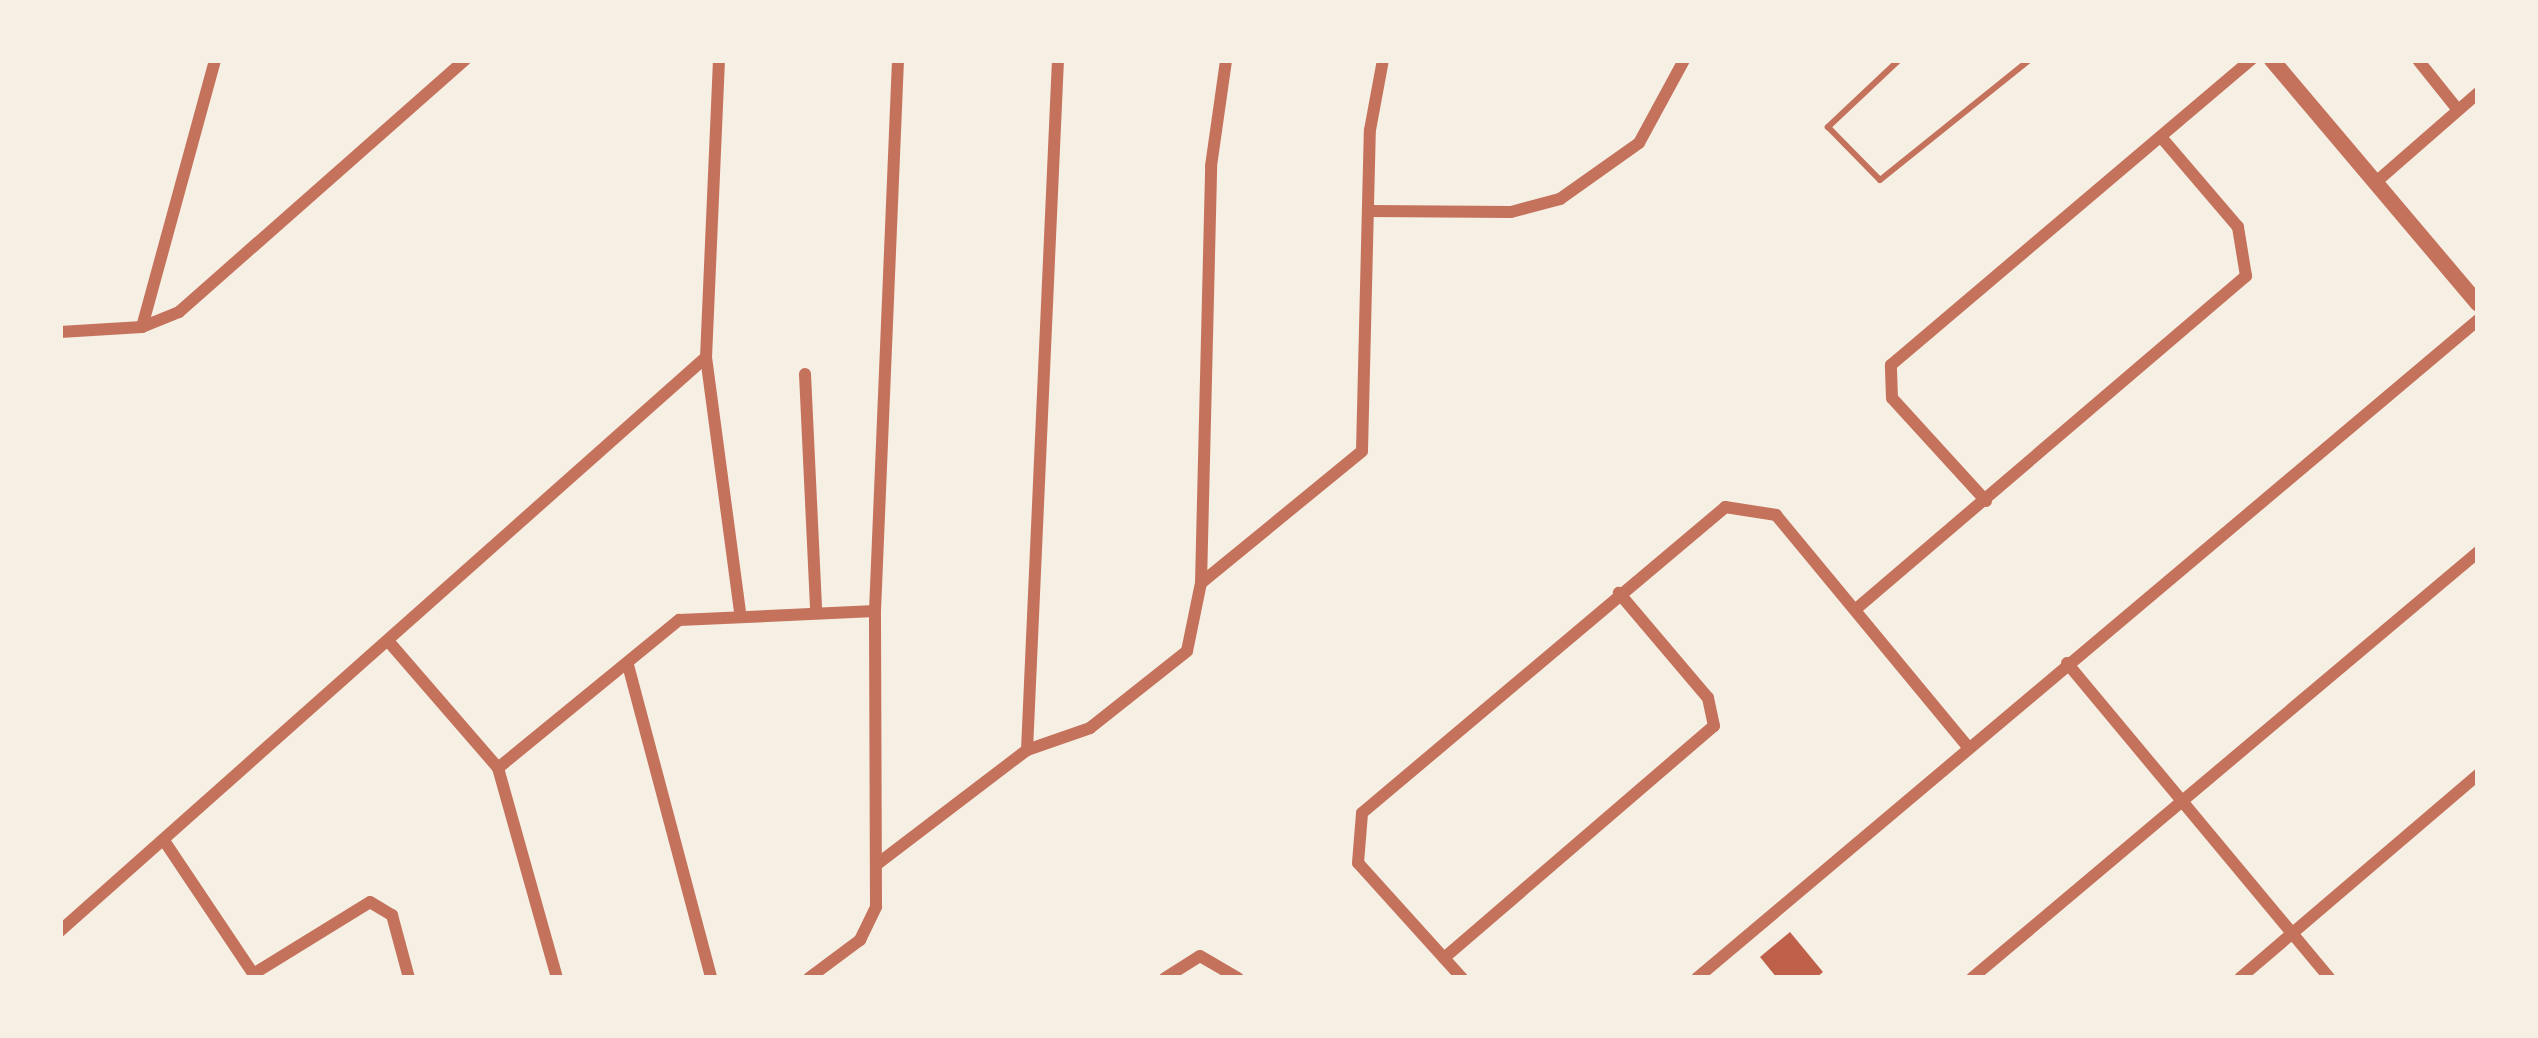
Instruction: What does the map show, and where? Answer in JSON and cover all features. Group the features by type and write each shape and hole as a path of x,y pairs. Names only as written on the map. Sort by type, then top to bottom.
{"street":[{"path":"142,327 215,60"},
{"path":"60,332 142,327 203,292 465,60"},
{"path":"719,60 706,357 740,611"},
{"path":"809,978 870,925 876,865 875,611 898,60"},
{"path":"1028,750 1058,60"},
{"path":"876,865 1028,750 1090,728 1179,662 1201,583 1211,166 1226,60"},
{"path":"1201,583 1359,456 1370,211 1383,60"},
{"path":"1370,211 1511,212 1561,199 1639,143 1684,60"},
{"path":"1986,501 1892,398 1891,365 2252,60"},
{"path":"2272,60 2478,304"},
{"path":"2418,60 2458,110"},
{"path":"2376,182 2478,93"},
{"path":"1856,609 2246,275 2238,227 2161,137"},
{"path":"1697,978 2478,320"},
{"path":"60,931 706,357"},
{"path":"805,374 816,610"},
{"path":"1462,978 1358,862 1362,813 1714,513 1750,505 1776,515 1968,747"},
{"path":"1972,978 2478,552"},
{"path":"1444,958 1714,726 1708,698 1619,593"},
{"path":"498,768 680,620 740,611 875,611"},
{"path":"389,642 498,768 557,978"},
{"path":"2067,663 2329,978"},
{"path":"628,665 712,978"},
{"path":"2240,978 2478,775"},
{"path":"165,842 255,975 370,902 392,915 409,978"},
{"path":"1165,978 1200,956 1238,978"}],"lane":[{"path":"1899,60 1828,127 1880,179 2029,60"}],"building":[{"path":"1790,932 1823,972 1816,978 1777,978 1760,957"}]}
